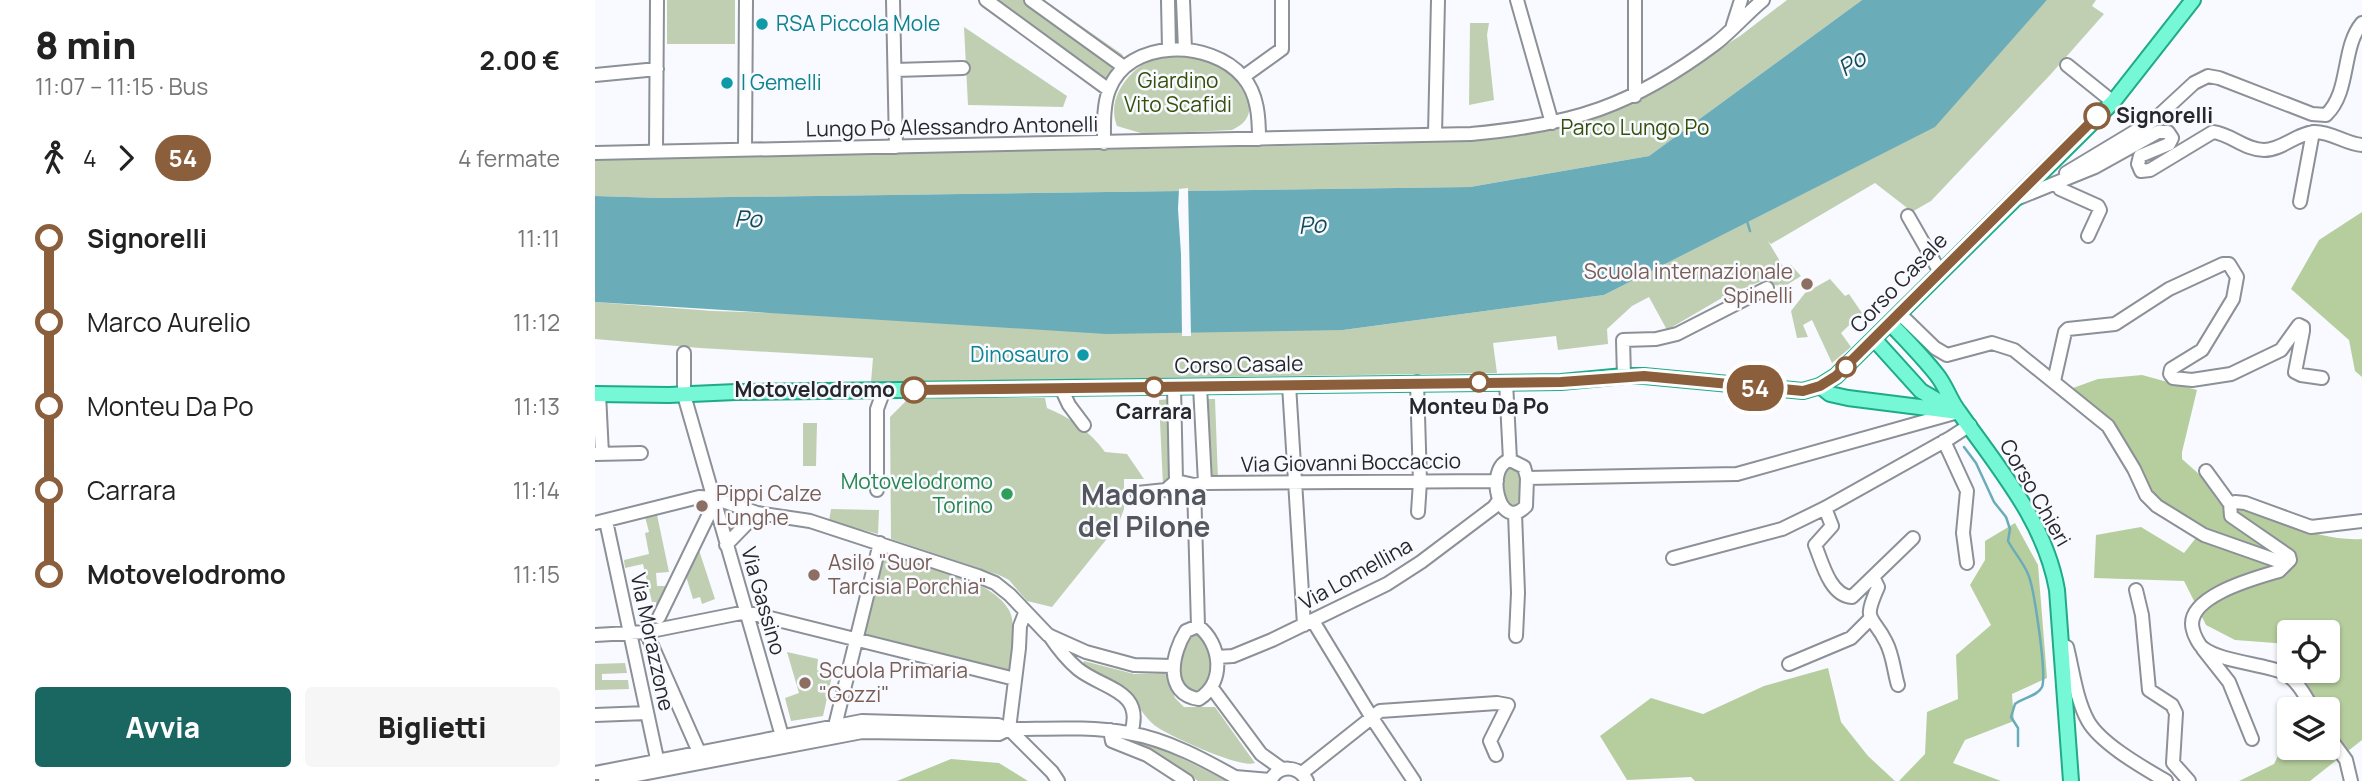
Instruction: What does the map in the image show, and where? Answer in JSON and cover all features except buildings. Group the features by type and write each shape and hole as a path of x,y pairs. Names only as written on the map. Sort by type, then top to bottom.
{"main road":[{"name":"Corso Casale","path":"597,394 1561,382 1624,376 1794,392 1820,386 1836,376 2113,102 2193,0"},
{"path":"1895,318 1939,377 1959,412"},
{"path":"1874,339 1921,391 1959,412"},
{"path":"1820,386 1831,394 1848,398 1959,412"},
{"path":"1916,386 1921,406"},
{"name":"Corso Chieri","path":"1959,412 2010,481 2045,546 2053,570 2057,590 2071,781"}],"street":[{"path":"656,151 657,0"},
{"path":"745,149 746,0"},
{"path":"893,0 896,147"},
{"path":"986,0 1109,90"},
{"path":"1031,0 1124,67"},
{"path":"1168,0 1169,49"},
{"path":"1183,0 1185,49"},
{"path":"1243,77 1282,49 1282,0"},
{"path":"1436,134 1438,0"},
{"path":"1517,0 1552,123"},
{"path":"1635,0 1635,96"},
{"path":"1732,29 1741,0"},
{"name":"Lungo Po Alessandro Antonelli","path":"595,153 1104,144 1501,131 1552,123 1596,112 1635,96 1674,74 1716,43 1759,1"},
{"path":"2055,183 2057,178 2154,120 2194,83 2208,76 2312,114 2326,115 2333,108 2342,85 2355,35 2362,23"},
{"path":"1104,144 1105,109 1109,90 1124,67 1145,55 1169,49 1185,49 1216,59 1243,77 1259,114 1259,139"},
{"path":"2067,65 2113,102"},
{"path":"895,70 963,68"},
{"path":"595,75 657,69"},
{"path":"2015,199 2095,167 2158,132 2168,132 2172,138 2169,144 2140,156 2138,163 2141,171 2150,170 2213,132 2229,135 2254,149 2265,150 2313,132 2325,133 2362,145"},
{"path":"2300,202 2313,132"},
{"path":"2055,183 2060,189 2098,206 2100,210 2088,236"},
{"path":"1908,216 1940,272"},
{"path":"2054,381 2065,332 2068,329 2115,324 2169,289 2223,264 2229,264 2237,276 2233,299 2202,350 2171,369 2173,378 2192,380 2231,373 2281,350 2299,325 2304,331 2295,372 2322,379"},
{"path":"1624,376 1623,341 1656,339 1677,334 1767,288"},
{"path":"1895,318 1941,353 1952,355 1980,345 2000,344 2014,350 2114,432 2150,501 2204,535 2273,558 2283,567"},
{"name":"Via Gassino","path":"684,353 684,395 782,736"},
{"path":"1417,382 1420,482 1418,512"},
{"path":"1506,382 1510,460"},
{"path":"1289,385 1295,484 1309,623 1414,781"},
{"path":"1198,626 1200,386"},
{"path":"1137,493 1166,490 1176,481 1174,387"},
{"path":"1061,388 1069,405 1084,425"},
{"path":"877,490 877,409 884,390"},
{"path":"597,394 599,454 641,453"},
{"path":"1916,426 1921,406"},
{"path":"1527,478 1737,474 1959,412"},
{"path":"1673,558 1782,529 1825,508 1970,425"},
{"path":"1944,441 1967,491 1963,533 1968,563"},
{"path":"1510,460 1524,467 1527,478 1526,506 1515,513 1507,511 1500,505 1497,481 1499,468 1503,462 1510,460"},
{"path":"2206,471 2230,504 2231,516 2289,556 2290,560 2279,571 2201,603 2194,611 2191,621 2193,633 2229,682 2252,739"},
{"name":"Via Giovanni Boccaccio","path":"1176,481 1199,484 1295,484 1497,481"},
{"path":"600,522 699,497 714,498 757,513 810,521 995,583 1010,595 1079,670 1124,696 1134,709 1135,719 1131,733"},
{"path":"659,617 709,514 714,498"},
{"name":"Via Lomellina","path":"1217,657 1233,656 1309,623 1387,584 1494,507 1499,499"},
{"path":"2230,504 2245,503 2311,527 2362,521"},
{"path":"1825,508 1832,526 1815,545 1834,589 1843,597 1851,597 1913,538"},
{"path":"726,545 757,513"},
{"path":"1515,513 1518,593 1516,636"},
{"name":"Via Morazzone","path":"600,522 630,634 659,766"},
{"path":"835,726 880,543"},
{"path":"1873,577 1878,587 1871,603 1870,619 1887,643 1898,685"},
{"path":"2136,590 2142,615 2149,690 2172,705 2176,713 2173,763 2189,781"},
{"path":"595,635 646,632 746,612 1015,679"},
{"path":"1009,729 1020,626 1025,613"},
{"path":"1789,664 1851,638 1870,619"},
{"path":"1198,626 1209,635 1217,657 1212,688 1199,699 1190,698 1181,692 1173,666 1177,645 1185,631 1198,626"},
{"path":"646,632 699,752"},
{"path":"1048,635 1086,653 1135,666 1173,666"},
{"name":"Corso Chieri","path":"2060,643 2067,647 2089,724 2139,765 2166,781"},
{"path":"2203,648 2231,659 2283,672 2306,697"},
{"path":"1212,688 1263,756 1274,776"},
{"path":"605,781 699,752 862,721 1131,733 1182,751 1240,779 1274,776 1291,768 1305,777 1380,711 1497,703 1508,705 1490,741 1496,755"},
{"path":"595,715 647,713"},
{"path":"595,773 659,766 863,732 999,734 1009,729"},
{"path":"1009,729 1058,781"},
{"path":"1110,730 1112,741 1147,755 1187,781"},
{"path":"2340,752 2346,760 2351,781"},
{"path":"1240,779 1259,771 1263,756"}],"green space":[{"path":"667,0 735,0 735,44 667,44"},
{"path":"985,0 1044,0 1123,55 1101,87"},
{"name":"Parco Lungo Po","path":"1787,0 1862,0 1649,156 1470,187 661,198 595,196 595,159 1387,144 1501,131 1596,116 1643,97 1740,36"},
{"path":"2047,0 2096,0 2092,6 2104,14 1931,201 1910,213 1875,183 1771,244 1768,241 1784,268 1791,265 1801,276 1782,288 1764,285 1762,281 1727,295 1667,330 1649,297 1632,306 1607,329 1608,344 1558,350 1556,336 1493,343 1497,373 871,382 873,358 595,339 595,302 713,311 1343,330 1604,295 1934,127"},
{"path":"1470,23 1489,23 1487,35 1494,100 1469,105"},
{"path":"964,27 1067,96 1063,107 968,105"},
{"name":"Giardino Vito Scafidi","path":"1173,55 1209,63 1233,75 1242,83 1248,93 1250,105 1243,123 1232,130 1144,134 1117,126 1114,108 1124,82 1145,63"},
{"path":"2362,212 2362,377 2355,371 2349,340 2291,289 2319,240"},
{"path":"1830,279 1845,296 1849,294 1862,313 1841,333 1851,347 1832,363 1812,320 1803,325 1808,337 1797,338 1791,311 1805,293"},
{"path":"2142,375 2197,390 2182,459 2200,475 2218,501 2325,536 2362,539 2362,740 2340,757 2340,697 2302,697 2304,683 2340,683 2340,620 2277,620 2277,643 2235,640 2206,625 2184,581 2094,578 2096,535 2141,527 2184,553 2203,529 2154,497 2121,435 2107,417 2072,391 2073,388 2098,379"},
{"name":"Motovelodromo Torino","path":"1045,398 1047,408 1079,426 1105,452 1127,454 1144,479 1124,479 1124,509 1118,525 1052,607 1027,601 1009,580 999,575 891,539 890,417 907,400"},
{"path":"1172,399 1174,479 1163,486 1159,400"},
{"path":"1205,399 1215,399 1218,479 1208,479"},
{"path":"803,423 817,423 816,466 803,466"},
{"path":"1511,465 1520,472 1522,503 1511,508 1504,492 1503,480"},
{"path":"831,509 879,510 878,534 829,521"},
{"path":"656,510 669,572 656,573 657,586 672,586 658,611 656,602 652,602 643,564 625,568 624,560 649,554 645,533 649,532 644,513"},
{"path":"2015,523 2038,565 2047,678 2012,694 2014,721 1965,740 1953,763 2001,781 1899,781 1925,754 1927,712 1958,699 1956,655 1991,625 1970,585 1985,560 1985,541"},
{"path":"697,544 715,599 702,604 700,597 693,599 685,573"},
{"path":"884,550 972,581 1002,601 1010,612 1013,625 1011,671 863,634"},
{"path":"1198,630 1210,644 1212,676 1201,691 1194,691 1181,681 1177,662 1180,650 1192,631"},
{"path":"787,652 818,659 817,670 832,676 823,716 791,721 785,698 799,693"},
{"path":"1084,661 1134,674 1166,673 1175,698 1184,707 1215,707 1255,763 1248,764 1223,757 1160,729 1124,689 1082,665"},
{"path":"625,663 627,673 602,674 602,680 628,680 629,689 595,690 595,664"},
{"path":"1828,668 1841,722 1868,756 1895,781 1695,781 1691,777 1627,780 1600,736 1651,698 1703,714 1764,686"},
{"path":"1117,737 1163,749 1227,781 1198,781 1162,758"},
{"path":"2277,758 2277,760 2337,760 2310,781 2239,781 2274,764"},
{"path":"951,759 999,763 1028,781 897,781"}],"water":[{"name":"Po","path":"1862,0 2047,0 1935,127 1604,295 1343,330 1106,334 595,302 595,196 661,198 1470,187 1649,156"}],"pier":[{"path":"1188,188 1191,336 1182,336 1178,209 1179,189"}],"waterway":[{"path":"1747,221 1750,231"},
{"path":"1964,447 1976,463 1994,502 2006,517 2010,529 2008,541 2031,582 2043,679 2040,690 2015,704 2011,717 2018,728 2018,746"}],"bus line":[{"name":"54","path":"914,390 1561,382 1644,376 1803,391 1820,386 1836,376 2097,116"}],"place":[{"name":"RSA Piccola Mole","path":"762,24"},
{"name":"I Gemelli","path":"727,83"},
{"name":"Signorelli","path":"2097,116"},
{"name":"Scuola internazionale Spinelli","path":"1807,284"},
{"name":"Dinosauro","path":"1083,355"},
{"name":"Monteu Da Po","path":"1479,382"},
{"name":"Carrara","path":"1154,387"},
{"name":"Motovelodromo","path":"914,390"},
{"name":"Motovelodromo Torino","path":"1007,494"},
{"name":"Pippi Calze Lunghe","path":"702,506"},
{"name":"Asilo \"Suor Tarcisia Porchia\"","path":"814,575"},
{"name":"Scuola Primaria \"Gozzi\"","path":"805,683"}],"district":[{"name":"Madonna del Pilone","path":"1144,511"}]}
